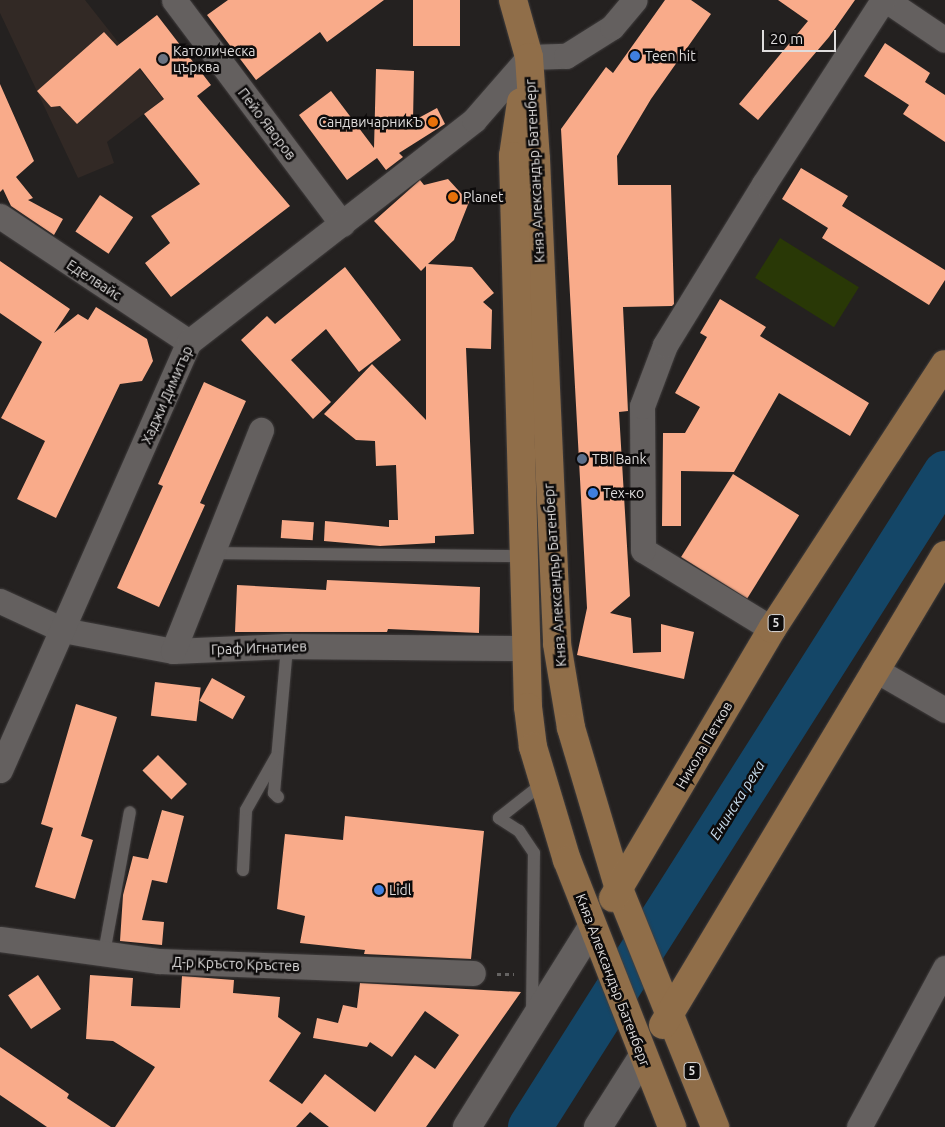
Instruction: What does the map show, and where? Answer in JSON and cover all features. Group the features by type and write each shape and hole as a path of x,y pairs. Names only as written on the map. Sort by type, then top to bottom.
{"main road":[{"name":"Княз Александър Батенберг","path":"514,0 529,57 536,159 557,644 571,728 620,889 715,1127"},
{"name":"Княз Александър Батенберг","path":"529,57 513,156 527,648 533,747 542,784 592,927 672,1127"},
{"name":"Никола Петков","path":"467,1127 592,927 620,889 772,629 945,364"},
{"path":"598,1127 669,1014 874,669 945,555"}],"street":[{"name":"Пейо Яворов","path":"174,0 342,224"},
{"path":"529,57 566,56 612,27 635,0"},
{"path":"772,629 643,550 642,406 665,345 764,184 884,0 945,40"},
{"name":"Хаджи Димитър","path":"0,770 189,342 474,120 529,57"},
{"name":"Еделвайс","path":"0,216 189,342"},
{"path":"173,651 261,430"},
{"name":"Граф Игнатиев","path":"0,601 63,630 173,651 287,646 527,648"},
{"path":"874,669 945,710"},
{"name":"Д-р Кръсто Кръстев","path":"0,939 158,961 473,973"},
{"path":"859,1127 945,968"}],"lane":[{"path":"212,553 524,556"},
{"path":"278,797 274,793 287,646"},
{"path":"242,870 246,810 277,755"},
{"path":"532,1022 534,853 519,831 500,818 542,784"},
{"path":"104,953 130,812"}],"shaded area":[{"path":"0,0 85,0 163,99 107,142 114,163 78,178 0,13"}],"green space":[{"path":"780,238 859,287 834,327 755,278"}],"building":[{"path":"228,0 384,0 327,42 320,32 256,80 207,15"},
{"path":"413,0 460,0 460,46 413,46"},
{"path":"665,0 691,0 711,14 651,99 617,156 618,185 671,185 674,304 672,306 623,307 628,411 619,412 630,596 610,613 631,618 633,653 661,652 661,624 694,632 684,679 577,655 587,608 561,129 606,67 613,73"},
{"path":"778,0 855,0 829,37 758,120 739,104 808,21"},
{"path":"157,15 211,85 197,96 290,206 171,297 145,263 170,243 151,216 200,184 144,114 164,99 140,68 77,124 60,106 51,107 37,91 104,32 117,46"},
{"path":"885,43 930,73 925,82 945,95 945,142 903,114 909,105 864,76"},
{"path":"376,69 414,71 413,121 437,108 445,124 399,153 403,157 386,170 377,158 347,180 299,115 331,91 374,148"},
{"path":"0,84 34,161 16,177 33,198 28,200 63,219 54,235 11,206 3,189 0,192"},
{"path":"801,168 848,196 842,206 945,270 945,280 929,305 822,238 828,228 782,199"},
{"path":"448,179 469,202 454,240 428,264 472,267 494,293 483,302 492,310 491,349 466,348 474,534 435,536 435,543 380,546 324,541 325,521 389,527 389,520 398,520 396,465 376,466 375,441 356,440 324,414 372,364 426,420 426,266 421,271 374,221 420,180 424,185"},
{"path":"100,195 133,217 109,254 75,231"},
{"path":"0,261 70,309 54,333 78,314 88,320 96,307 147,339 153,361 142,381 120,384 56,518 17,499 45,441 1,418 42,342 0,313"},
{"path":"345,267 401,340 359,372 326,329 291,360 331,402 313,419 241,340 267,316 275,324"},
{"path":"720,299 766,327 760,336 869,403 850,436 779,393 734,472 681,471 681,526 662,526 663,433 685,433 700,407 675,393 707,337 700,333"},
{"path":"204,382 246,401 200,503 205,505 159,607 117,588 163,486 158,484"},
{"path":"733,474 799,515 747,598 681,557"},
{"path":"282,520 314,522 313,540 281,538"},
{"path":"327,580 480,587 479,633 388,629 387,632 235,632 237,585 326,590"},
{"path":"212,678 245,696 233,719 199,701"},
{"path":"155,682 201,688 197,721 151,716"},
{"path":"76,704 117,717 81,836 93,840 75,899 35,887 53,828 41,824"},
{"path":"158,755 187,784 171,800 142,771"},
{"path":"162,810 184,816 167,883 152,880 142,920 164,922 162,945 120,941 123,895 133,856 148,859"},
{"name":"Lidl","path":"345,816 484,831 471,959 364,954 365,950 300,943 305,916 277,909 285,834 343,840"},
{"path":"38,975 61,1009 31,1029 8,995"},
{"path":"90,975 133,978 131,1006 180,1008 182,976 234,980 233,993 280,997 278,1017 301,1033 269,1081 302,1104 325,1074 375,1112 415,1055 435,1069 459,1035 425,1011 392,1057 370,1042 367,1047 313,1038 317,1018 338,1023 343,1005 357,1008 360,983 521,992 426,1127 329,1127 310,1112 296,1127 115,1127 155,1067 113,1041 86,1039"},
{"path":"0,1047 69,1094 67,1098 111,1127 47,1127 0,1095"}],"waterway":[{"name":"Енинска река","path":"530,1127 945,473"}],"place":[{"name":"Teen hit","path":"635,56"},
{"name":"Католическа църква","path":"163,59"},
{"name":"СандвичарникЪ","path":"433,122"},
{"name":"Planet","path":"453,197"},
{"name":"TBI Bank","path":"582,459"},
{"name":"Тех-ко","path":"593,493"},
{"name":"Lidl","path":"379,890"}]}
